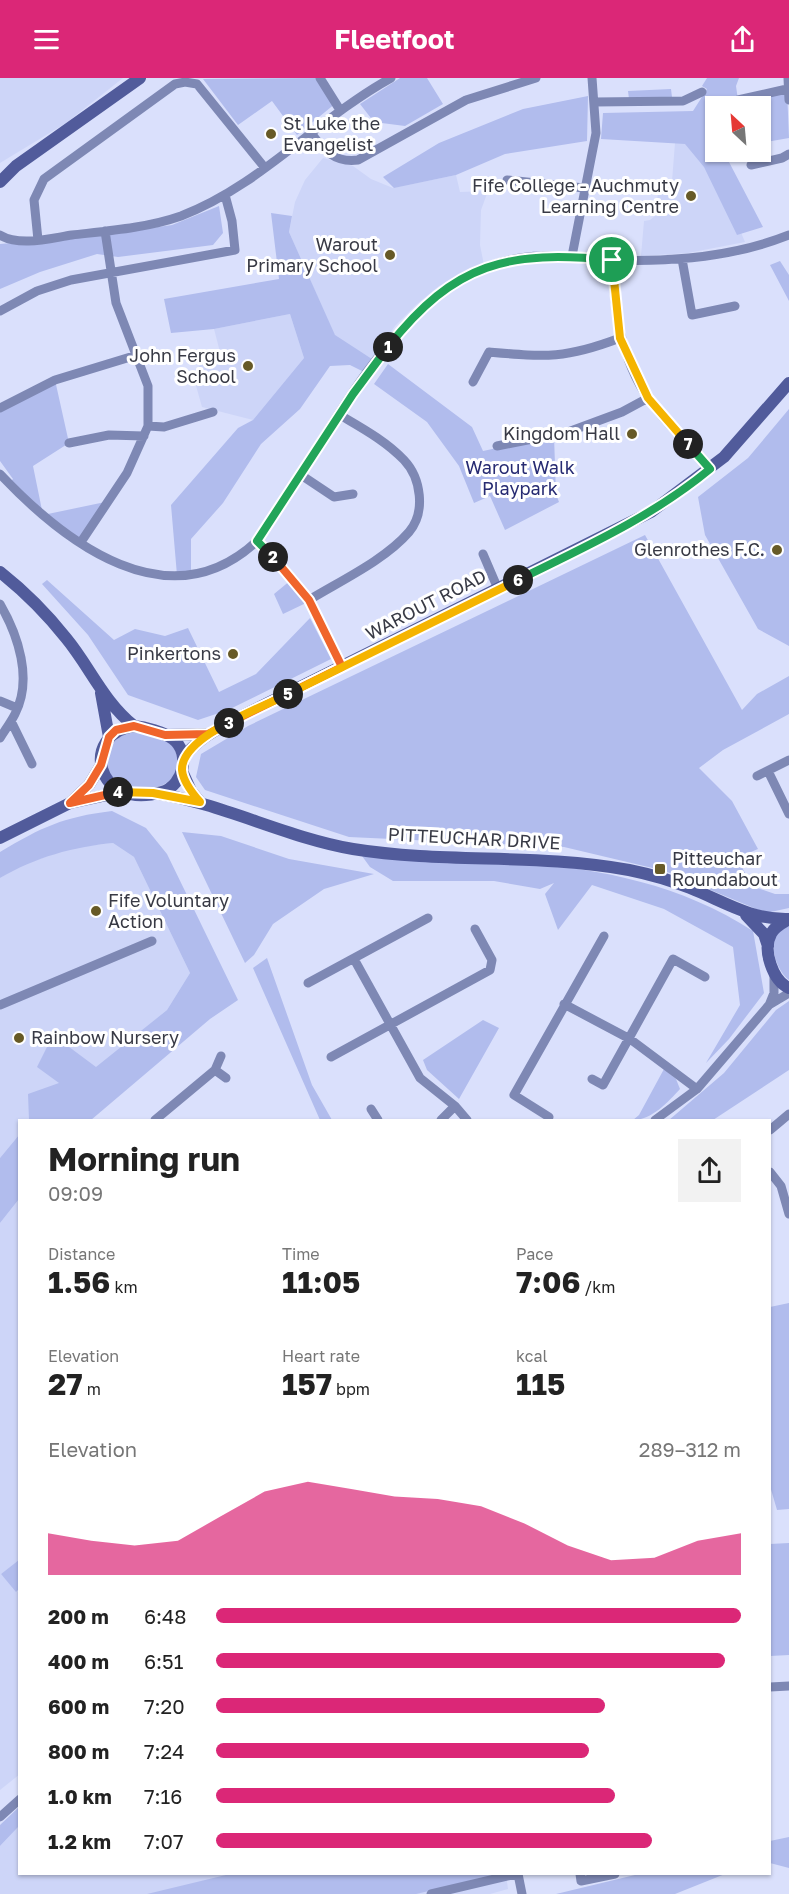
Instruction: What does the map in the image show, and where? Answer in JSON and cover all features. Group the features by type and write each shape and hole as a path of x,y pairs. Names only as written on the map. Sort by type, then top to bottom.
{"street":[{"path":"2,178 140,78"},
{"path":"320,78 340,110"},
{"path":"0,235 12,239 38,240 105,231 178,217 225,195 265,168 340,110 391,78"},
{"path":"310,133 328,154 346,160 358,160 465,100 536,78"},
{"path":"572,256 596,133 592,78"},
{"path":"788,78 789,99"},
{"path":"38,240 34,200 44,179 175,84 185,82 197,84 265,168"},
{"path":"756,96 787,89"},
{"path":"595,102 684,101 702,92"},
{"path":"751,165 789,154"},
{"path":"507,180 584,188"},
{"path":"0,311 37,291 71,280 235,250 232,221 225,195"},
{"path":"81,542 127,473 146,431 148,386 116,303 105,231"},
{"path":"0,474 43,516 121,567 160,576 185,575 222,564 237,557 257,541 340,415 412,316 440,293 466,277 503,262 539,255 612,260 682,259 749,248 789,235"},
{"path":"682,259 692,315 735,306"},
{"path":"612,260 620,338 648,398 710,469"},
{"path":"473,382 489,352 549,357 582,352 620,338"},
{"path":"0,408 55,380 137,355"},
{"name":"WAROUT ROAD","path":"208,734 641,518 672,499 710,469 750,430 789,383"},
{"path":"497,446 568,432 622,412 648,398"},
{"path":"69,443 146,431 213,412"},
{"path":"309,600 395,545 410,531 418,512 418,485 406,461 368,432 340,415"},
{"path":"301,475 334,497 353,494"},
{"path":"257,541 283,567 309,600 342,667"},
{"path":"483,554 498,589"},
{"path":"0,572 37,605 67,639 101,692 134,726"},
{"path":"0,604 12,627 20,654 22,679 17,708 0,738"},
{"path":"70,803 89,785 101,765 109,737 101,692"},
{"path":"0,701 17,708"},
{"path":"11,721 32,764"},
{"path":"109,737 122,728 134,726 165,735 176,742 191,791 200,802"},
{"path":"165,735 208,734"},
{"path":"0,838 70,803 122,792 153,793 171,787 189,751 208,734"},
{"path":"757,776 789,760"},
{"path":"101,765 109,784 122,792"},
{"path":"768,771 789,814"},
{"name":"PITTEUCHAR DRIVE","path":"153,793 200,802 306,838 360,850 427,856 569,861 629,870 688,887 745,914 768,919 788,919"},
{"name":"PITTEUCHAR DRIVE","path":"745,914 764,934 768,946"},
{"path":"308,983 428,918"},
{"path":"788,919 773,930 768,946 774,971 779,981 789,988"},
{"path":"331,1057 492,967 492,960 475,929"},
{"path":"549,1117 514,1095 604,936"},
{"path":"0,1005 152,941"},
{"path":"354,959 420,1078 455,1106 466,1119"},
{"path":"592,1079 603,1085 673,959 705,976"},
{"path":"770,1005 774,993 774,971"},
{"path":"657,1119 697,1089 770,1005 789,993"},
{"path":"564,1004 630,1039 697,1089"},
{"path":"156,1119 215,1070 221,1056"},
{"path":"215,1070 226,1078"},
{"path":"442,1119 455,1106"},
{"path":"371,1109 377,1119"},
{"path":"771,1129 789,1114"},
{"path":"771,1173 781,1186 789,1214"},
{"path":"771,1687 789,1686"},
{"path":"0,1817 18,1801"},
{"path":"431,1894 513,1875"},
{"path":"517,1875 522,1894"},
{"path":"580,1875 581,1881 610,1875"}],"shaded area":[{"path":"0,78 123,78 66,123 0,163"},
{"name":"Fife College - Auchmuty Learning Centre","path":"703,142 705,162 711,162 745,242 688,253 641,256 644,221 656,215 659,180 672,181 675,143"},
{"name":"Warout Primary School","path":"323,158 353,166 371,179 393,188 456,175 460,192 488,191 481,210 480,245 484,265 439,286 417,304 395,326 372,359 335,336 289,232 295,202 305,180"},
{"name":"John Fergus School","path":"290,314 304,358 253,420 202,407 193,375 206,357 220,352 214,329"},
{"path":"113,843 134,857 190,973 167,1010 34,1119 18,1119 18,1136 0,1158 0,878 17,867 70,848"},
{"path":"18,1200 18,1561 1,1574 17,1592 18,1590 18,1776 0,1790 0,1223"},
{"path":"18,1827 18,1875 506,1875 508,1889 490,1894 0,1894 0,1846"}],"green space":[{"path":"320,78 336,103 297,135 272,101 238,125 203,79"},
{"path":"400,78 427,78 443,104 405,126 374,122 360,104"},
{"path":"707,78 739,78 736,86 737,96 705,96 705,162 729,162 763,227 737,235 704,167 685,144 601,139 603,113 693,111 707,89 702,86"},
{"path":"671,89 672,97 629,99 628,91"},
{"path":"787,89 789,138 771,141 771,96 756,96"},
{"path":"588,96 587,141 505,154 456,175 394,188 383,177 439,143 523,109"},
{"path":"219,206 223,233 213,245 118,257 97,254 40,272 0,289 0,244 94,236 172,225"},
{"path":"271,213 292,216 289,232 335,335 372,359 364,372 350,365 330,366 300,409 261,444 223,503 191,539 191,573 177,575 171,505 238,428 253,420 304,358 290,314 214,329 171,333 164,299 279,279"},
{"path":"780,261 789,275 789,301 770,265"},
{"name":"Warout Walk Playpark","path":"388,364 472,427 483,451 554,436 556,494 559,502 505,530 490,496 474,503 459,466 427,422 374,384"},
{"path":"55,380 69,443 33,466 43,515 9,483 13,479 0,461 0,408"},
{"path":"789,409 789,646 758,629 705,535 698,497 748,458"},
{"path":"110,501 81,542 43,515"},
{"path":"645,535 742,710 757,694 789,676 789,714 723,750 699,768 732,801 758,849 737,858 752,886 775,894 789,894 789,908 766,913 665,871 564,847 349,837 205,790 196,777 201,754 248,726"},
{"path":"47,580 114,640 135,629 165,636 188,628 219,692 256,674 310,618 331,659 228,710 198,720 128,695 88,635 42,584"},
{"path":"291,580 306,603 283,614 274,594"},
{"path":"140,731 168,742 177,755 177,767 169,781 162,785 146,789 121,787 106,769 111,747 119,737"},
{"path":"112,811 146,828 167,854 238,1000 210,1019 92,1119 29,1119 28,1094 59,1083 37,1067 53,1035 96,1067 167,1010 190,973 134,857 113,843 55,854 27,864 0,878 0,852 53,824 80,816"},
{"path":"182,832 221,836 289,859 374,874 324,889 273,924 254,955 245,963"},
{"path":"362,856 549,865 610,875 669,891 726,915 753,931 764,993 729,1039 706,1063 740,1005 733,947 664,909 592,885 558,930 545,894 554,883 540,889 494,881 393,881 370,867"},
{"name":"Pitteuchar Roundabout","path":"789,925 789,980 778,965 774,952 774,939 781,930"},
{"path":"267,958 312,1085 331,1119 320,1119 253,968"},
{"path":"789,1001 789,1070 715,1119 670,1119 724,1073 776,1010"},
{"path":"483,1020 499,1028 459,1099 427,1070 423,1060"},
{"path":"664,1069 676,1079 680,1089 653,1114 634,1119 639,1115"},
{"path":"18,1136 18,1200 0,1223 0,1158"},
{"path":"789,1303 789,1509 777,1510 771,1489 771,1307"},
{"path":"789,1543 789,1655 771,1656 771,1544"},
{"path":"18,1561 18,1590 16,1592 1,1574"},
{"path":"18,1808 18,1827 0,1846 0,1825"},
{"path":"789,1837 789,1868 771,1863 771,1841"},
{"path":"226,1875 497,1875 416,1894 147,1894"},
{"path":"635,1875 722,1875 675,1894 556,1894"}],"place":[{"name":"St Luke the Evangelist","path":"271,134"},
{"name":"Fife College - Auchmuty Learning Centre","path":"691,196"},
{"name":"Warout Primary School","path":"390,255"},
{"name":"John Fergus School","path":"248,366"},
{"name":"Kingdom Hall","path":"632,434"},
{"name":"Glenrothes F.C.","path":"777,550"},
{"name":"Pinkertons","path":"233,654"},
{"name":"Pitteuchar Roundabout","path":"660,869"},
{"name":"Fife Voluntary Action","path":"96,911"},
{"name":"Rainbow Nursery","path":"19,1038"}],"route":[{"path":"612,260 539,255 503,262 459,280 412,316 353,394 257,541 283,567 309,600 342,667 272,703 208,734 165,735 140,726 116,730 109,737 101,765 89,785 70,803 122,792 153,793 200,802 186,783 182,771 183,759 208,734 230,722 272,703 623,528 672,499 710,469 658,412 636,376 620,338 615,310 612,260"}]}
